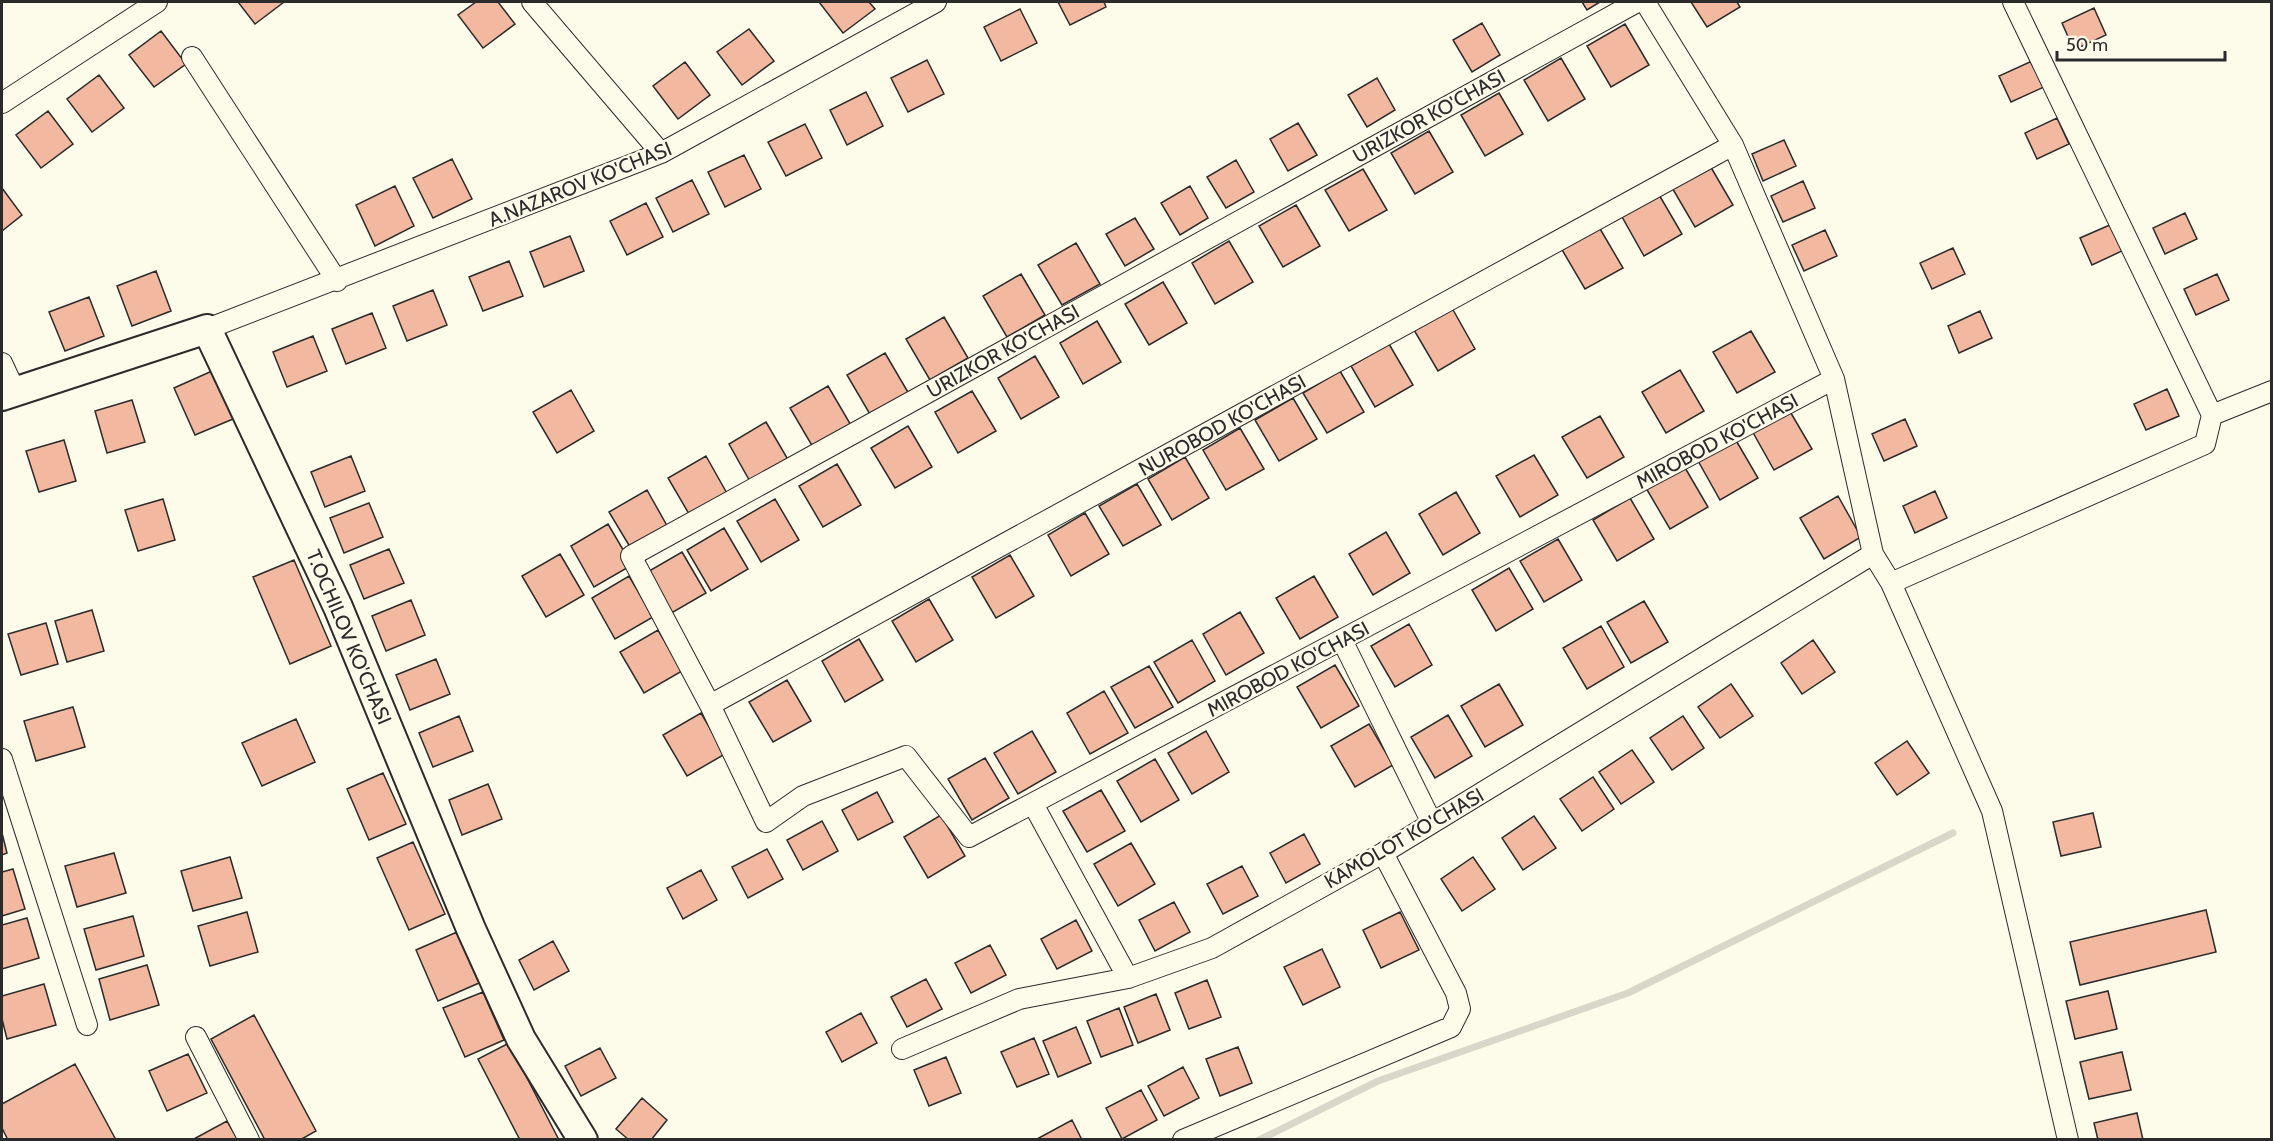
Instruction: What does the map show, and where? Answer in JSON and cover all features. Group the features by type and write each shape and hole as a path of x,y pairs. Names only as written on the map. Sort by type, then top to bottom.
{"main road":[{"path":"8,394 207,329"},
{"name":"T.OCHILOV KO'CHASI","path":"207,329 338,607 471,929 521,1039 583,1140"}],"street":[{"path":"2,103 157,2"},
{"path":"532,2 661,153"},
{"name":"URIZKOR KO'CHASI","path":"766,822 710,705 631,556 1637,2"},
{"path":"1646,2 1733,145 1834,379 1874,554 1891,583 1992,811 2068,1140"},
{"path":"1891,583 2205,444 2212,415 2013,2"},
{"name":"A.NAZAROV KO'CHASI","path":"207,329 337,281 661,153 922,4"},
{"path":"192,57 337,281"},
{"name":"NUROBOD KO'CHASI","path":"710,705 1733,145"},
{"path":"2,363 8,394"},
{"name":"MIROBOD KO'CHASI","path":"766,822 803,796 906,756 969,837 1834,379"},
{"path":"2212,415 2271,391"},
{"name":"KAMOLOT KO'CHASI","path":"902,1049 1019,999 1128,978 1212,948 1432,824 1874,554"},
{"path":"1342,640 1432,824"},
{"path":"2,759 87,1025"},
{"path":"1033,804 1128,978"},
{"path":"1183,1140 1451,1027 1460,1009 1456,993 1383,853"},
{"path":"196,1037 249,1140"}],"building":[{"path":"238,2 284,2 255,24"},
{"path":"476,2 498,2 515,24 483,48 458,15"},
{"path":"819,2 869,2 875,9 843,33"},
{"path":"1058,2 1104,2 1106,7 1070,25"},
{"path":"1582,2 1600,2 1587,10"},
{"path":"1691,2 1737,2 1740,7 1707,27"},
{"path":"2094,8 2106,35 2074,50 2062,23"},
{"path":"1020,9 1037,43 1001,61 984,27"},
{"path":"1482,23 1500,55 1472,72 1453,40"},
{"path":"1625,24 1649,65 1611,87 1587,46"},
{"path":"749,29 774,61 742,85 717,52"},
{"path":"161,31 186,64 154,87 129,55"},
{"path":"1561,58 1585,99 1548,121 1524,80"},
{"path":"927,60 944,94 908,112 891,78"},
{"path":"2032,61 2044,87 2011,102 1999,76"},
{"path":"685,62 710,95 678,119 653,86"},
{"path":"99,75 124,108 92,132 67,99"},
{"path":"1377,78 1395,110 1367,127 1348,95"},
{"path":"866,92 883,126 847,145 830,110"},
{"path":"1499,93 1523,134 1485,156 1461,115"},
{"path":"48,111 73,144 41,168 16,135"},
{"path":"2057,118 2069,144 2037,159 2025,133"},
{"path":"1298,123 1317,155 1288,171 1270,139"},
{"path":"805,124 822,158 786,176 768,142"},
{"path":"1429,131 1453,172 1415,194 1391,153"},
{"path":"1784,140 1796,166 1763,181 1752,154"},
{"path":"744,155 761,189 725,207 708,172"},
{"path":"452,159 472,199 433,218 413,178"},
{"path":"1236,160 1254,192 1226,208 1207,177"},
{"path":"1709,164 1733,205 1695,227 1671,186"},
{"path":"1363,169 1387,210 1349,231 1325,190"},
{"path":"692,180 709,214 673,232 656,198"},
{"path":"1803,181 1815,208 1783,222 1771,196"},
{"path":"395,186 414,226 375,246 356,205"},
{"path":"1190,186 1208,218 1180,235 1161,203"},
{"path":"2,188 22,215 2,231"},
{"path":"1658,193 1682,234 1644,256 1621,215"},
{"path":"646,203 663,237 627,255 610,221"},
{"path":"1296,205 1320,246 1283,267 1259,226"},
{"path":"2185,213 2197,239 2165,254 2153,228"},
{"path":"1135,218 1154,249 1125,266 1106,234"},
{"path":"2112,224 2124,250 2092,265 2080,238"},
{"path":"1599,227 1623,268 1585,289 1561,248"},
{"path":"1825,230 1837,256 1804,271 1792,245"},
{"path":"570,236 584,271 544,287 530,252"},
{"path":"1229,241 1253,282 1215,304 1192,263"},
{"path":"1076,243 1100,284 1062,305 1038,265"},
{"path":"1953,248 1965,274 1932,289 1920,263"},
{"path":"509,261 523,296 483,311 469,277"},
{"path":"156,271 171,311 132,326 117,286"},
{"path":"1021,274 1045,315 1007,337 983,296"},
{"path":"2217,274 2229,300 2196,315 2184,289"},
{"path":"1163,282 1187,323 1149,345 1125,304"},
{"path":"433,290 447,325 407,341 393,306"},
{"path":"89,297 104,336 65,351 49,312"},
{"path":"1452,308 1475,349 1438,371 1414,330"},
{"path":"1980,311 1992,338 1959,353 1948,326"},
{"path":"372,313 386,348 346,364 332,329"},
{"path":"944,317 968,358 930,380 906,339"},
{"path":"1097,321 1121,362 1083,384 1060,343"},
{"path":"1751,331 1775,372 1737,393 1713,352"},
{"path":"313,336 327,371 287,387 273,352"},
{"path":"1389,344 1413,385 1375,407 1351,366"},
{"path":"885,353 909,394 871,416 847,375"},
{"path":"1035,356 1059,397 1021,419 998,378"},
{"path":"1680,370 1704,411 1666,433 1642,392"},
{"path":"212,371 233,419 195,435 174,388"},
{"path":"1340,371 1364,412 1327,433 1303,393"},
{"path":"828,386 852,427 814,449 790,408"},
{"path":"2167,389 2179,416 2146,430 2134,404"},
{"path":"571,390 594,431 557,453 533,412"},
{"path":"972,391 996,431 958,453 935,412"},
{"path":"1293,398 1317,439 1279,461 1255,420"},
{"path":"132,400 145,442 107,453 95,411"},
{"path":"1788,408 1812,449 1774,470 1751,429"},
{"path":"1600,416 1624,457 1587,478 1562,437"},
{"path":"1905,419 1917,446 1884,461 1872,434"},
{"path":"766,422 790,463 752,485 729,444"},
{"path":"908,426 932,467 895,488 871,448"},
{"path":"1240,428 1264,469 1226,490 1203,450"},
{"path":"1734,437 1758,478 1720,500 1697,459"},
{"path":"64,440 76,481 39,492 26,451"},
{"path":"1534,455 1558,495 1520,517 1496,476"},
{"path":"351,456 365,491 325,507 311,472"},
{"path":"706,456 729,497 692,519 668,478"},
{"path":"1185,457 1209,498 1172,520 1148,479"},
{"path":"837,464 861,505 823,527 799,486"},
{"path":"1684,466 1708,507 1670,529 1646,488"},
{"path":"1137,484 1161,525 1123,546 1099,506"},
{"path":"647,490 670,531 633,552 609,512"},
{"path":"1935,491 1947,518 1915,533 1903,506"},
{"path":"1456,492 1480,533 1443,555 1419,514"},
{"path":"1838,496 1861,537 1824,559 1800,518"},
{"path":"1630,498 1654,539 1617,561 1593,520"},
{"path":"163,499 175,540 138,551 125,510"},
{"path":"775,499 799,540 761,562 737,521"},
{"path":"369,503 383,537 344,553 330,518"},
{"path":"1085,513 1109,554 1071,576 1048,535"},
{"path":"608,524 632,565 594,587 571,546"},
{"path":"724,528 748,569 711,591 687,550"},
{"path":"1386,532 1410,573 1373,595 1349,554"},
{"path":"1558,539 1582,580 1544,602 1520,561"},
{"path":"389,549 404,583 364,599 350,565"},
{"path":"682,552 706,593 668,615 644,574"},
{"path":"560,554 584,595 546,617 522,576"},
{"path":"1010,555 1034,596 996,618 972,577"},
{"path":"294,560 331,646 290,664 253,577"},
{"path":"1509,568 1533,609 1496,631 1472,590"},
{"path":"629,576 653,617 615,639 592,598"},
{"path":"1314,576 1338,617 1300,639 1276,598"},
{"path":"929,599 953,640 916,662 892,621"},
{"path":"411,600 425,635 386,651 372,616"},
{"path":"1644,601 1668,642 1631,663 1607,622"},
{"path":"92,610 104,651 67,662 55,621"},
{"path":"1240,612 1264,653 1226,675 1203,634"},
{"path":"46,623 58,664 21,675 8,634"},
{"path":"1409,624 1432,665 1395,687 1371,646"},
{"path":"1601,626 1624,667 1587,689 1563,648"},
{"path":"658,630 682,671 644,693 620,652"},
{"path":"859,639 883,680 845,702 822,661"},
{"path":"1192,640 1215,681 1178,703 1154,662"},
{"path":"1813,640 1835,672 1802,694 1781,663"},
{"path":"436,659 450,694 410,710 396,675"},
{"path":"1335,665 1359,706 1321,728 1297,687"},
{"path":"1149,666 1173,707 1135,728 1111,687"},
{"path":"787,680 811,721 773,742 749,702"},
{"path":"1499,684 1523,725 1485,747 1461,706"},
{"path":"1731,684 1753,716 1720,738 1698,707"},
{"path":"1104,691 1128,733 1090,754 1067,713"},
{"path":"73,707 85,747 36,761 24,721"},
{"path":"701,713 725,754 687,776 663,735"},
{"path":"1448,715 1472,756 1435,778 1411,737"},
{"path":"459,716 473,751 433,767 419,733"},
{"path":"1683,716 1704,748 1672,770 1650,738"},
{"path":"296,719 315,762 262,786 242,743"},
{"path":"1369,724 1393,765 1355,787 1331,746"},
{"path":"1032,731 1056,772 1018,794 994,753"},
{"path":"1206,731 1229,772 1192,794 1168,753"},
{"path":"1907,741 1929,773 1897,795 1875,763"},
{"path":"1632,750 1654,782 1621,804 1599,772"},
{"path":"985,758 1009,798 972,820 948,779"},
{"path":"1155,759 1179,800 1141,822 1117,781"},
{"path":"383,773 406,824 369,840 347,789"},
{"path":"1593,777 1614,809 1582,831 1560,799"},
{"path":"488,784 502,819 462,835 449,800"},
{"path":"1101,790 1125,831 1087,852 1063,811"},
{"path":"877,792 893,822 858,840 842,810"},
{"path":"2093,813 2101,847 2061,856 2053,822"},
{"path":"941,815 965,856 928,878 904,837"},
{"path":"1534,816 1556,848 1523,870 1502,838"},
{"path":"822,821 838,851 803,870 787,840"},
{"path":"2,833 7,853 2,855"},
{"path":"1304,834 1320,864 1286,883 1270,853"},
{"path":"413,842 445,914 409,930 377,858"},
{"path":"1131,843 1155,884 1118,906 1094,864"},
{"path":"767,849 783,879 748,898 732,867"},
{"path":"114,853 126,893 77,907 65,866"},
{"path":"230,857 242,898 193,911 181,871"},
{"path":"1473,857 1495,889 1462,911 1441,879"},
{"path":"1242,866 1258,896 1223,914 1207,884"},
{"path":"13,869 25,909 2,916 2,872"},
{"path":"701,870 717,900 683,919 667,888"},
{"path":"1174,902 1190,932 1155,951 1139,920"},
{"path":"2206,910 2216,952 2080,985 2070,942"},
{"path":"247,912 258,952 210,966 198,926"},
{"path":"1400,912 1419,950 1381,968 1363,930"},
{"path":"133,916 144,956 96,970 84,929"},
{"path":"27,918 39,958 2,969 2,925"},
{"path":"1076,920 1092,951 1057,969 1041,939"},
{"path":"457,932 479,983 438,1001 416,950"},
{"path":"553,941 569,971 534,990 519,960"},
{"path":"990,945 1006,975 971,993 955,963"},
{"path":"1322,949 1340,987 1303,1005 1284,967"},
{"path":"147,965 159,1005 110,1020 99,979"},
{"path":"926,979 942,1009 907,1027 891,997"},
{"path":"1207,980 1221,1017 1189,1029 1175,993"},
{"path":"44,984 56,1025 7,1039 2,1019 2,996"},
{"path":"2108,991 2117,1029 2075,1039 2066,1001"},
{"path":"483,992 504,1040 465,1057 443,1008"},
{"path":"1156,994 1170,1030 1138,1043 1124,1007"},
{"path":"1119,1008 1133,1045 1101,1057 1087,1021"},
{"path":"861,1013 877,1043 842,1062 826,1032"},
{"path":"254,1015 316,1131 300,1140 265,1140 211,1039"},
{"path":"1076,1027 1091,1063 1058,1077 1043,1041"},
{"path":"1034,1038 1049,1074 1017,1087 1001,1052"},
{"path":"509,1043 559,1140 520,1140 478,1059"},
{"path":"1238,1047 1252,1083 1220,1096 1206,1059"},
{"path":"600,1048 616,1078 581,1096 565,1066"},
{"path":"2122,1052 2131,1090 2089,1099 2080,1062"},
{"path":"188,1054 207,1093 167,1111 149,1071"},
{"path":"946,1057 961,1093 929,1106 914,1070"},
{"path":"75,1064 116,1140 8,1140 2,1128 2,1104"},
{"path":"1183,1067 1199,1098 1164,1116 1148,1086"},
{"path":"1141,1090 1157,1120 1122,1139 1106,1108"},
{"path":"642,1098 667,1120 651,1140 629,1140 616,1129"},
{"path":"2137,1113 2143,1140 2098,1140 2094,1123"},
{"path":"1072,1120 1082,1140 1037,1140 1037,1139"},
{"path":"227,1121 238,1140 192,1140"}],"waterway":[{"path":"1259,1140 1378,1081 1628,993 1953,833"}]}
